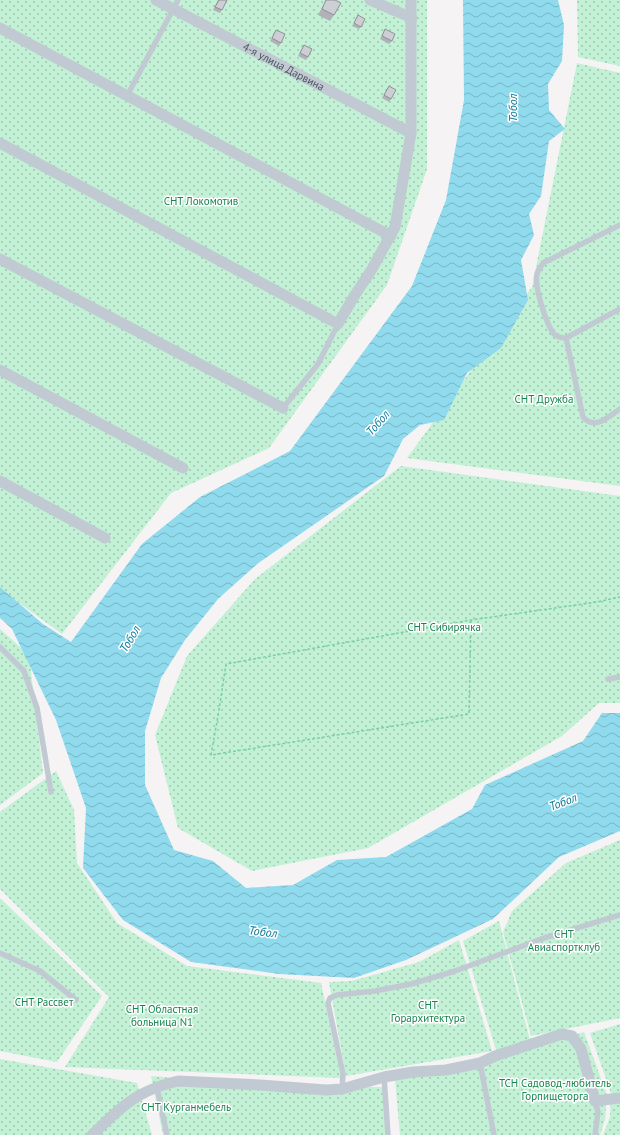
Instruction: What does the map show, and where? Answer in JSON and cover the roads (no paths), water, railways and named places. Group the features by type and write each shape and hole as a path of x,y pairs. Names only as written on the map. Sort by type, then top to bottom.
{"street":[{"name":"4-я улица Дарвина","path":"156,0 176,5 411,133"},
{"path":"370,0 412,18"},
{"path":"0,143 338,324 391,236 396,221 411,133 411,0"},
{"path":"0,28 391,236"},
{"path":"0,258 283,408"},
{"path":"0,370 183,468"},
{"path":"0,482 105,538"},
{"path":"92,1135 123,1107 140,1095 178,1081 326,1090 342,1089 384,1077 413,1072 446,1070 480,1063 495,1056 562,1034 572,1036 581,1049 595,1101 620,1098"}],"lane":[{"path":"128,96 176,5"},
{"path":"620,225 543,263 536,275 541,305 549,325 555,335 559,337 566,338 620,309"},
{"path":"283,408 318,364 338,324"},
{"path":"566,338 583,417 588,422 592,423 606,419 620,409"},
{"path":"0,647 24,671 37,708 51,792"},
{"path":"608,679 620,677"},
{"path":"342,1089 343,1074 328,1003 330,998 337,995 375,991 411,984 455,971 544,938 620,915"},
{"path":"0,953 40,971 76,1000"},
{"path":"480,1063 494,1135"},
{"path":"384,1077 388,1135"},
{"path":"157,1088 167,1135"},
{"path":"594,1135 598,1112 595,1101"}],"water":[{"name":"Тобол","path":"463,0 558,0 564,25 562,61 548,84 549,110 565,129 549,141 541,196 529,214 534,235 521,260 528,300 501,348 467,373 444,420 420,425 403,439 384,476 257,564 218,599 185,640 161,678 145,731 145,785 174,850 213,861 246,888 293,885 337,860 386,857 472,809 485,785 583,741 602,713 620,713 620,831 559,857 493,919 406,960 354,978 279,974 191,962 123,920 83,868 86,808 56,720 12,629 0,618 0,587 43,624 71,642 142,544 200,497 290,451 412,286 446,200 464,100"}],"park label":[{"name":"СНТ Локомотив","path":"201,201"},
{"name":"СНТ Дружба","path":"544,399"},
{"name":"СНТ Сибирячка","path":"444,627"},
{"name":"СНТ Авиаспортклуб","path":"564,940"},
{"name":"СНТ Рассвет","path":"44,1002"},
{"name":"СНТ Горархитектура","path":"428,1011"},
{"name":"СНТ Областная больница N1","path":"162,1015"},
{"name":"ТСН Садовод-любитель Горпищеторга","path":"555,1089"},
{"name":"СНТ Курганмебель","path":"186,1107"}]}
